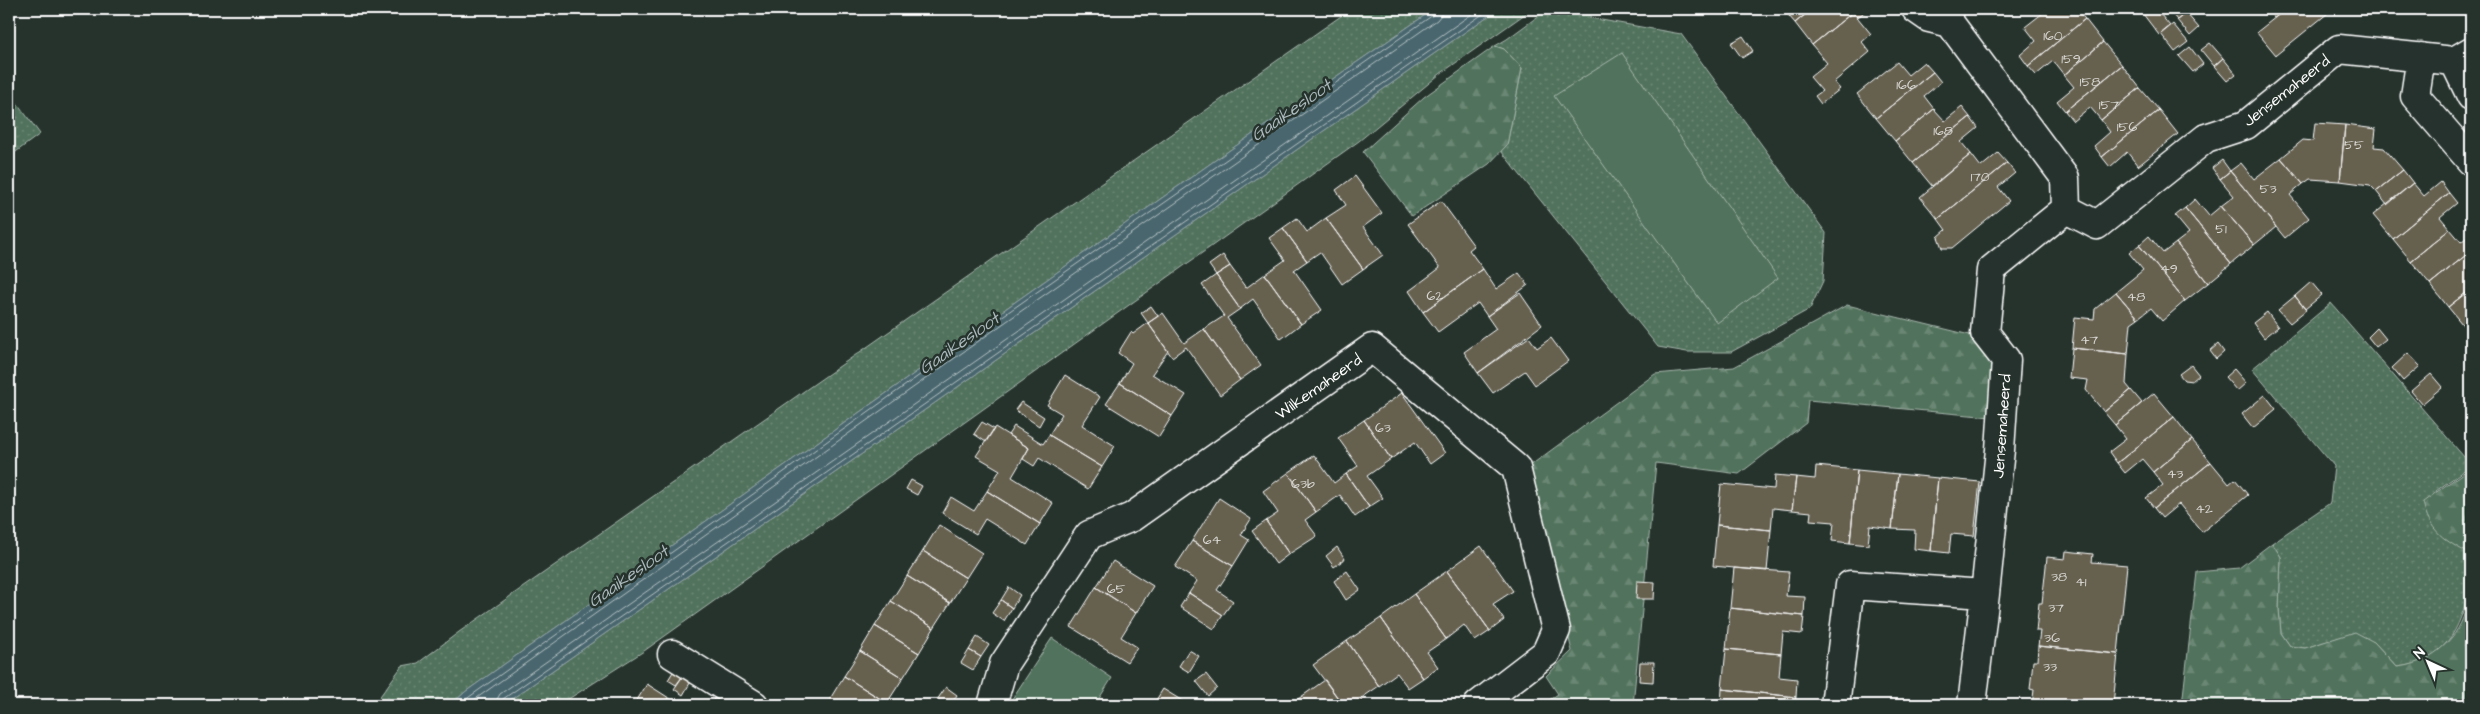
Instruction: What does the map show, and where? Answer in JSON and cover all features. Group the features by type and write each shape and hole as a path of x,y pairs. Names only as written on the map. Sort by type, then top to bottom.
{"street":[{"path":"1916,9 1929,18 1951,16 2065,178 2066,209"},
{"name":"Jensemaheerd","path":"1972,705 2000,450 2006,360 1985,333 1991,270 2066,209 2097,225 2206,138 2246,125 2339,49 2421,57 2463,56 2471,96"},
{"path":"2421,57 2414,96 2471,161"},
{"name":"Wilkemaheerd","path":"992,705 1004,664 1089,535 1132,517 1372,348 1516,468 1556,630 1546,653 1478,705"},
{"path":"1834,705 1850,585 1985,594"},
{"path":"672,654 754,705"}],"green space":[{"path":"1351,9 1434,9 1214,161 465,692 451,705 370,705 378,699 402,666 418,663 459,632"},
{"path":"1498,9 1532,9 1440,74 1359,141 644,651 559,705 503,705"},
{"path":"1548,9 1592,9 1590,18 1681,34 1826,233 1823,281 1810,309 1731,352 1687,352 1658,347 1501,151 1507,145 1522,68 1504,49 1495,46"},
{"path":"1495,46 1504,49 1522,68 1507,145 1489,164 1412,216 1363,152 1424,97"},
{"path":"1622,53 1778,278 1717,323 1554,96"},
{"path":"9,92 40,134 9,157"},
{"path":"2331,303 2471,465 2436,491 2472,556 2472,575 2466,603 2455,630 2448,641 2438,651 2413,664 2397,667 2374,642 2328,641 2305,648 2290,646 2281,633 2279,609 2281,557 2272,543 2330,503 2334,466 2252,369"},
{"path":"1847,305 1974,336 1995,363 1991,417 1808,400 1806,423 1739,474 1656,463 1633,705 1542,705 1558,694 1546,676 1572,651 1527,468 1655,374 1734,367"},
{"path":"2471,467 2470,554 2439,534 2429,521 2423,502"},
{"path":"2272,543 2281,557 2279,609 2281,633 2290,646 2305,648 2355,632 2374,642 2397,667 2419,662 2439,650 2455,633 2465,612 2471,577 2471,705 2182,705 2197,572 2239,568"},
{"path":"1052,638 1112,678 1095,705 1008,705"}],"water":[{"name":"Gaaikesloot","path":"1434,9 1498,9 503,705 451,705 465,692 1214,161"}],"building":[{"path":"1783,9 1812,9 1795,23"},
{"path":"1812,9 1868,9 1858,17 1853,12 1812,45 1795,23"},
{"path":"2048,9 2076,9 2085,19 2028,66 2020,55 2036,41 2025,27"},
{"path":"2150,9 2156,9 2170,26 2159,35 2143,14"},
{"path":"2168,9 2183,9 2186,13 2177,20"},
{"path":"2267,9 2286,9 2274,18"},
{"path":"2286,9 2333,9 2276,55 2257,32"},
{"path":"1853,12 1871,34 1862,42 1870,52 1834,82 1840,89 1821,104 1815,96 1822,91 1810,77 1827,63 1812,45"},
{"path":"2186,13 2199,28 2190,36 2177,20"},
{"path":"2085,19 2103,42 2064,75 2053,61 2036,75 2028,66"},
{"path":"2173,24 2188,42 2175,52 2161,34"},
{"path":"1743,36 1753,51 1742,58 1731,43"},
{"path":"2103,42 2122,65 2065,111 2057,101 2074,87 2064,75"},
{"path":"2210,43 2223,58 2214,66 2201,50"},
{"path":"2190,47 2203,64 2193,72 2179,56"},
{"path":"2223,58 2236,74 2227,81 2214,66"},
{"path":"1897,62 1908,75 1924,62 1933,72 1876,118 1857,94"},
{"path":"2122,65 2140,88 2101,120 2090,107 2073,121 2065,111"},
{"path":"1933,72 1941,82 1924,96 1934,109 1895,141 1876,118"},
{"path":"2140,88 2159,110 2102,157 2094,146 2110,132 2101,120"},
{"path":"1962,107 1970,117 1913,163 1895,141 1934,109 1945,121"},
{"path":"2159,110 2178,134 2138,166 2127,152 2110,167 2102,157"},
{"path":"1970,117 1978,128 1961,142 1971,154 1932,186 1913,163"},
{"path":"2315,123 2345,125 2340,181 2310,179 2303,184 2281,158 2303,140 2313,141"},
{"path":"2345,125 2376,129 2374,147 2384,148 2403,170 2376,191 2370,185 2340,181"},
{"path":"1998,153 2007,163 1938,219 1920,197 1971,154 1981,167"},
{"path":"2281,158 2303,184 2290,195 2309,218 2285,238 2230,171 2241,163 2254,179"},
{"path":"2222,160 2230,171 2220,179 2212,168"},
{"path":"2007,163 2015,173 1998,187 2009,201 1952,248 1942,248 1938,237 1946,230 1938,219"},
{"path":"2403,170 2413,183 2387,205 2376,191"},
{"path":"2230,171 2276,227 2254,245 2221,206 2234,196 2220,179"},
{"path":"1355,176 1382,213 1363,227 1383,255 1363,269 1326,218 1346,205 1336,190"},
{"path":"2441,182 2449,193 2393,239 2373,215 2413,183 2424,196"},
{"path":"2449,193 2457,203 2440,217 2450,229 2411,261 2393,239"},
{"path":"2195,199 2209,216 2221,206 2254,245 2231,264 2185,208"},
{"path":"1441,201 1474,246 1469,250 1483,269 1423,312 1409,291 1440,268 1408,224"},
{"path":"2185,208 2231,264 2208,283 2176,243 2189,233 2175,216"},
{"path":"1297,218 1307,232 1326,218 1363,269 1342,284 1320,252 1307,261 1283,228"},
{"path":"1283,228 1307,261 1294,270 1322,310 1301,324 1265,274 1285,260 1269,238"},
{"path":"2450,229 2461,242 2471,234 2471,251 2430,284 2411,261"},
{"path":"2149,236 2163,253 2176,243 2208,283 2185,301 2139,245"},
{"path":"2139,245 2185,301 2162,321 2151,308 2138,318 2116,292 2143,270 2129,253"},
{"path":"2471,251 2471,289 2448,307 2430,284"},
{"path":"1223,255 1230,266 1216,275 1209,265"},
{"path":"1230,266 1246,288 1265,274 1301,324 1281,339 1253,299 1240,309 1216,275"},
{"path":"1483,269 1496,289 1519,273 1528,285 1487,316 1478,303 1438,332 1423,312"},
{"path":"1216,275 1240,309 1227,318 1261,365 1240,380 1204,329 1224,316 1202,285"},
{"path":"2311,282 2322,295 2305,309 2295,296"},
{"path":"2471,289 2471,327 2467,330 2448,307"},
{"path":"2116,292 2138,318 2131,323 2128,354 2072,348 2075,317 2094,319 2095,309"},
{"path":"1520,293 1542,325 1478,373 1464,352 1496,329 1487,316"},
{"path":"2295,296 2306,310 2290,323 2278,310"},
{"path":"1151,306 1158,316 1148,323 1141,313"},
{"path":"2267,312 2278,327 2264,338 2253,323"},
{"path":"1163,313 1184,343 1204,329 1240,380 1220,395 1186,347 1172,357 1148,323"},
{"path":"1148,323 1168,351 1152,374 1186,395 1172,416 1120,383 1132,363 1118,353 1131,332 1133,334"},
{"path":"2377,328 2386,339 2376,347 2368,337"},
{"path":"1529,337 1537,348 1551,338 1568,361 1535,385 1525,371 1493,393 1478,373"},
{"path":"2218,344 2224,352 2216,359 2210,351"},
{"path":"2072,348 2128,354 2126,384 2131,390 2104,412 2086,390 2088,380 2069,378"},
{"path":"2408,353 2420,366 2403,381 2392,368"},
{"path":"2191,365 2199,375 2192,381 2184,380 2179,374"},
{"path":"2234,369 2246,383 2237,391 2225,377"},
{"path":"2431,374 2442,387 2422,404 2411,391"},
{"path":"1065,375 1100,397 1082,425 1115,446 1102,467 1049,435 1062,414 1047,405"},
{"path":"1120,383 1172,416 1159,437 1106,404"},
{"path":"2131,390 2142,403 2115,425 2104,412"},
{"path":"1402,393 1445,453 1430,464 1415,442 1391,459 1364,420"},
{"path":"2154,393 2174,417 2117,463 2109,452 2126,439 2115,425"},
{"path":"2265,395 2276,409 2253,428 2242,414"},
{"path":"1021,402 1044,417 1039,426 1015,410"},
{"path":"2174,417 2192,440 2153,472 2142,459 2125,473 2117,463"},
{"path":"1364,420 1391,459 1367,476 1383,498 1369,507 1346,474 1358,466 1338,438"},
{"path":"982,422 994,429 986,442 974,434"},
{"path":"1014,426 1043,444 1049,435 1102,467 1088,489 1039,458 1034,466 1023,459 1029,448 1008,435"},
{"path":"995,427 1029,448 1012,477 1053,503 1040,524 987,491 1000,470 976,456"},
{"path":"2192,440 2211,462 2154,508 2146,498 2163,485 2153,472"},
{"path":"1314,455 1334,483 1346,474 1369,507 1355,517 1340,495 1316,512 1288,473"},
{"path":"2211,462 2229,484 2235,479 2248,495 2202,532 2179,504 2162,518 2154,508"},
{"path":"1816,466 1857,470 1850,543 1832,541 1834,522 1810,520 1811,512 1792,510 1796,477 1815,479"},
{"path":"1857,470 1898,474 1892,529 1870,526 1868,545 1850,543"},
{"path":"1288,473 1316,512 1305,520 1317,536 1289,554 1266,521 1278,513 1263,491"},
{"path":"1898,474 1938,478 1931,551 1914,549 1915,530 1892,529"},
{"path":"1775,475 1796,477 1792,510 1773,508 1771,530 1717,525 1721,484 1774,489"},
{"path":"1938,478 1980,482 1974,536 1951,534 1949,553 1931,551"},
{"path":"911,480 922,486 917,495 906,489"},
{"path":"987,491 1040,524 1027,545 985,519 976,534 942,513 951,497 974,511"},
{"path":"1219,498 1251,519 1241,535 1249,540 1233,566 1192,541"},
{"path":"1266,521 1289,554 1276,564 1252,531"},
{"path":"939,525 982,553 966,578 923,551"},
{"path":"1717,525 1771,530 1767,571 1713,566"},
{"path":"1192,541 1233,566 1217,590 1233,601 1223,615 1189,593 1197,581 1175,567"},
{"path":"1481,546 1513,591 1493,604 1504,620 1490,631 1447,571"},
{"path":"1337,547 1345,559 1334,567 1326,556"},
{"path":"923,551 966,578 950,603 907,576"},
{"path":"2066,551 2093,554 2092,562 2127,565 2118,654 2038,646 2040,631 2036,631 2039,603 2042,603 2047,557 2065,559"},
{"path":"1113,561 1153,586 1136,613 1096,587"},
{"path":"1734,568 1789,572 1786,596 1805,597 1804,616 1730,608"},
{"path":"1347,571 1360,590 1346,600 1334,581"},
{"path":"1447,571 1490,631 1475,641 1464,625 1446,639 1414,594"},
{"path":"907,576 950,603 934,628 891,601"},
{"path":"1637,581 1655,582 1654,599 1636,599"},
{"path":"1009,587 1020,595 1012,608 1001,600"},
{"path":"1096,587 1136,613 1121,637 1137,647 1127,662 1071,627"},
{"path":"1189,593 1223,615 1214,629 1180,607"},
{"path":"1414,594 1446,639 1427,652 1438,667 1423,678 1381,618"},
{"path":"1001,600 1012,608 1004,621 992,613"},
{"path":"891,601 934,628 919,653 875,626"},
{"path":"1730,608 1804,616 1802,634 1783,632 1781,654 1726,649"},
{"path":"1381,618 1423,678 1408,688 1397,673 1379,686 1347,641"},
{"path":"875,626 919,653 903,678 860,651"},
{"path":"977,637 989,645 981,657 969,650"},
{"path":"1347,641 1379,686 1360,699 1365,705 1343,705 1313,665"},
{"path":"2038,646 2118,654 2113,705 2032,705 2034,690 2030,689 2033,661 2037,661"},
{"path":"1726,649 1781,654 1779,677 1797,679 1796,697 1722,689"},
{"path":"969,650 981,657 973,670 961,663"},
{"path":"1189,650 1199,656 1189,672 1179,666"},
{"path":"860,651 903,678 887,703 844,676"},
{"path":"1640,662 1654,662 1653,682 1639,681"},
{"path":"676,667 685,673 676,685 668,680"},
{"path":"685,673 693,678 683,695 674,689"},
{"path":"1206,674 1217,688 1208,696 1196,681"},
{"path":"844,676 887,703 886,705 833,705 828,702"},
{"path":"1325,680 1343,705 1291,704"},
{"path":"647,684 669,698 664,705 634,705"},
{"path":"946,687 957,695 951,705 946,705 937,700"},
{"path":"1163,689 1189,705 1153,705"},
{"path":"1722,689 1796,697 1795,705 1721,705"},
{"path":"718,693 726,699 722,705 710,705"},
{"path":"669,698 681,705 664,705"}]}
